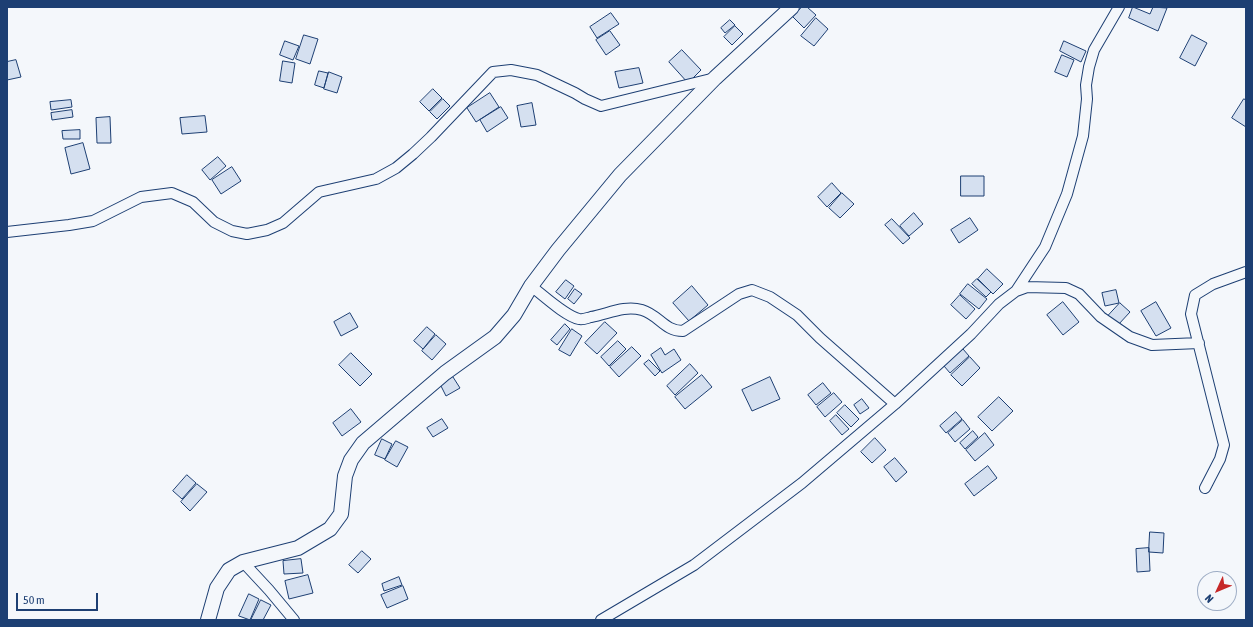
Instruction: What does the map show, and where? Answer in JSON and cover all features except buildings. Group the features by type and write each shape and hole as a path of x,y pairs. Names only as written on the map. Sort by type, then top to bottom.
{"street":[{"path":"208,620 217,588 229,570 243,562 298,548 330,529 341,514 345,476 351,460 363,443 445,373 495,337 514,315 531,286 558,250 620,175 715,78 792,7"},
{"path":"1016,291 1045,247 1068,194 1083,136 1087,99 1086,85 1089,67 1094,50 1119,7"},
{"path":"7,232 93,221 141,197 172,193 193,202 214,222 232,231 247,234 267,230 283,223 319,192 376,178 396,168 413,154 493,72 512,70 537,75 601,106 715,78"},
{"path":"1205,488 1220,459 1224,445 1200,343 1191,314 1195,295 1213,284 1246,272"},
{"path":"531,286 568,314 580,319 597,316 620,309 642,310 653,315 666,326 675,331 683,331 739,294 752,290 770,297 797,315 820,338 895,404"},
{"path":"601,620 694,565 802,483 895,404 972,334 999,304 1016,291 1027,287 1066,288 1079,294 1101,317 1130,337 1152,345 1200,343"},
{"path":"243,562 294,620"}]}
